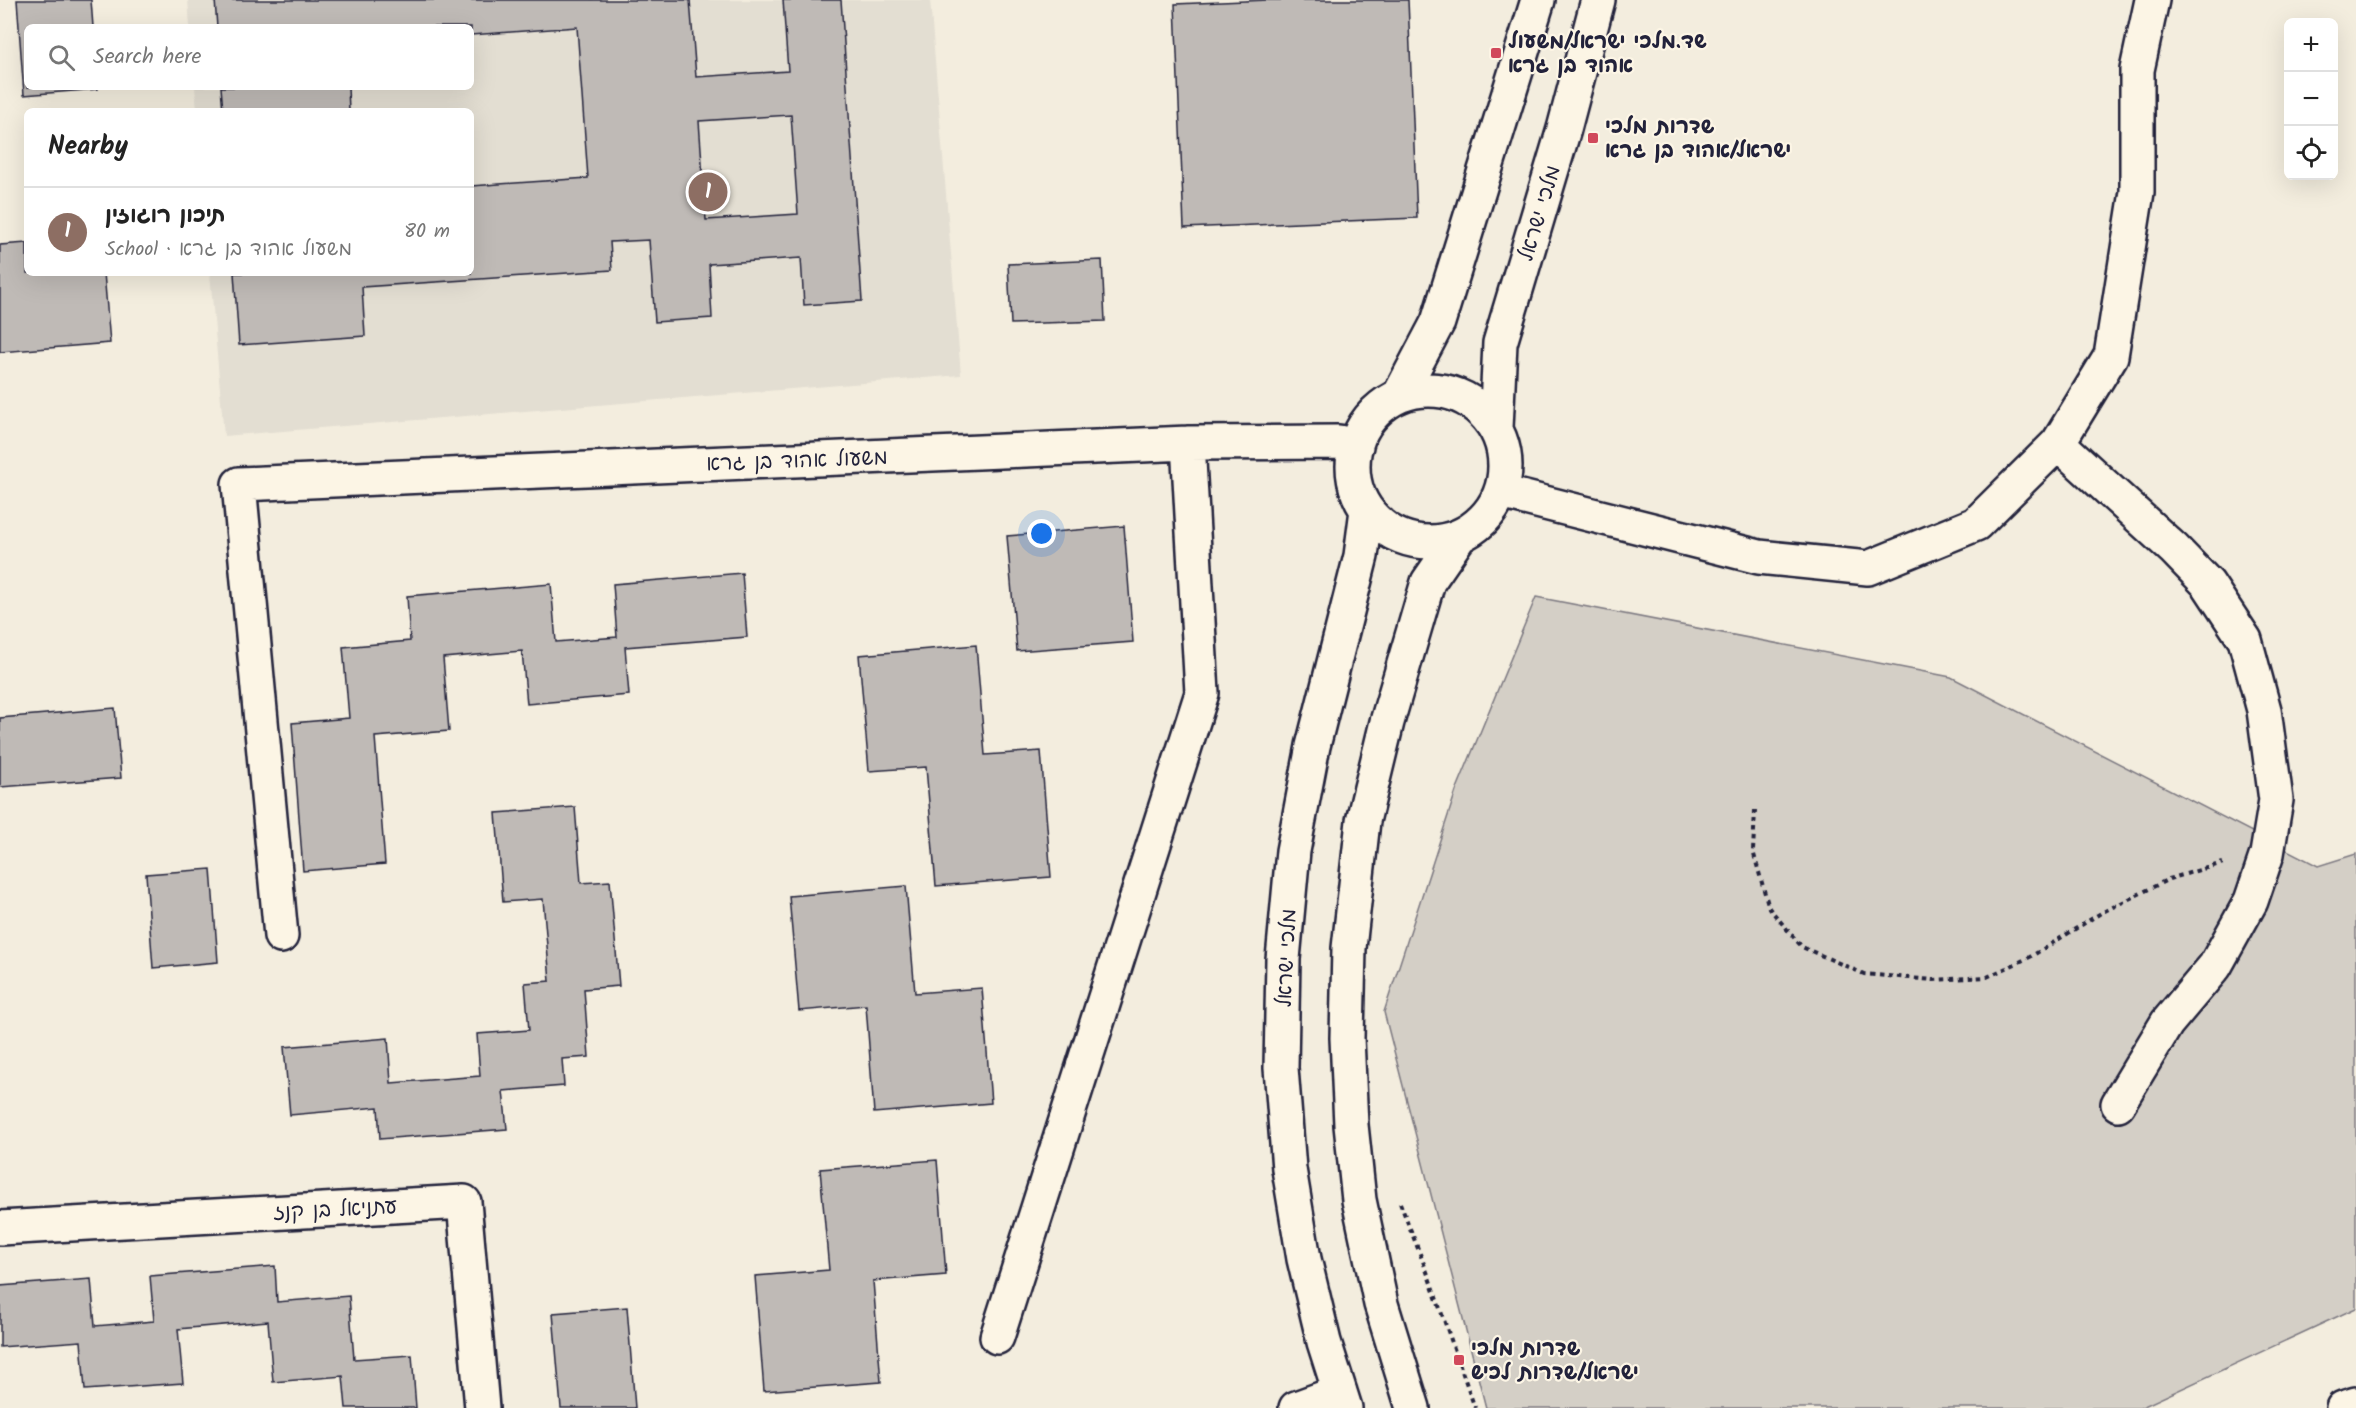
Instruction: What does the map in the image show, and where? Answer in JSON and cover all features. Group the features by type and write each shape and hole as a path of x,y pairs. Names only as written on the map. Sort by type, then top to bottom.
{"street":[{"path":"1400,394 1438,322 1538,0"},
{"name":"מלכי ישראל","path":"1496,428 1500,343 1564,129 1598,0"},
{"path":"1501,492 1759,557 1868,568 1976,524 2058,443 2111,356 2137,192 2137,70 2152,0"},
{"path":"1422,388 1444,390 1465,397 1483,410 1496,428 1504,448 1506,471 1501,492 1492,511 1477,526 1459,537 1434,543 1408,540 1385,528 1367,510 1356,489 1352,466 1356,446 1365,423 1381,406 1400,394 1422,388"},
{"name":"משעול אהוד בן גרא","path":"281,936 239,484 1188,443 1339,442 1356,446"},
{"path":"997,1337 1202,693 1188,443"},
{"path":"2058,443 2174,549 2208,584 2245,640 2264,710 2276,800 2267,854 2251,901 2215,966 2168,1023 2118,1104"},
{"name":"מלכי ישראל","path":"1342,1400 1324,1342 1304,1259 1289,1169 1281,1068 1284,958 1293,851 1312,746 1342,639 1361,556 1367,510"},
{"path":"1413,1408 1381,1304 1359,1200 1351,1125 1347,1038 1349,948 1363,821 1387,722 1428,582 1459,537"},
{"name":"עתניאל בן קנז","path":"0,1228 464,1202 482,1408"},
{"path":"1296,1408 1342,1400"},
{"path":"2343,1408 2356,1404"}],"path":[{"path":"1755,810 1753,851 1769,908 1802,947 1864,974 1933,980 1987,977 2030,957 2101,913 2169,879 2216,865 2267,854"},
{"path":"1396,1192 1475,1408"}],"shaded area":[{"path":"188,0 930,0 961,375 224,436 210,276 474,276 474,108 197,108 195,90 474,90 474,24 190,24"},
{"path":"1536,597 1951,677 2318,866 2356,854 2356,1308 2140,1408 1486,1408 1384,1012 1456,791"}],"building":[{"path":"17,0 91,0 93,24 24,24 24,90 86,90 24,95"},
{"path":"215,0 690,0 696,77 788,71 783,0 841,0 862,301 804,305 801,258 709,264 712,318 655,322 649,240 610,242 612,270 362,287 365,336 239,345 234,276 474,276 474,186 588,178 577,27 474,35 474,24 217,24","holes":["791,115 798,214 706,220 699,121"]},
{"path":"1268,0 1408,0 1417,218 1184,228 1175,4"},
{"path":"221,90 348,90 349,108 223,108"},
{"path":"24,243 24,276 104,276 110,343 0,352 0,245"},
{"path":"1102,260 1105,321 1011,324 1008,264"},
{"path":"1124,526 1133,642 1017,651 1007,536"},
{"path":"742,573 747,637 625,647 629,695 527,704 522,651 443,658 449,731 375,737 385,864 303,871 292,723 349,718 343,647 410,641 407,596 551,584 556,642 617,637 613,584"},
{"path":"976,645 985,755 1041,751 1051,877 936,886 926,767 869,771 859,655"},
{"path":"115,708 121,778 0,787 0,718"},
{"path":"575,807 581,883 610,881 619,986 584,989 589,1057 562,1059 564,1086 503,1091 507,1129 380,1139 378,1107 290,1115 284,1047 388,1038 391,1083 480,1076 477,1034 529,1030 525,983 550,981 543,899 503,902 496,813"},
{"path":"211,869 218,962 153,968 146,874"},
{"path":"906,886 915,993 982,988 991,1103 874,1113 866,1005 799,1011 789,896"},
{"path":"937,1160 946,1275 873,1281 881,1382 764,1391 755,1276 829,1270 820,1169"},
{"path":"275,1266 277,1302 349,1296 354,1359 412,1355 416,1408 346,1408 343,1376 273,1382 268,1321 178,1329 183,1383 85,1390 81,1341 0,1347 0,1286 91,1279 95,1326 154,1321 150,1276"},
{"path":"627,1307 635,1408 561,1408 553,1313"}],"place":[{"name":"שד.מלכי ישראל/משעול אהוד בן גרא","path":"1496,53"},
{"name":"שדרות מלכי ישראל/אהוד בן גרא","path":"1593,138"},
{"name":"תיכון רוגוזין","path":"708,192"},
{"name":"שדרות מלכי ישראל/שדרות לכיש","path":"1459,1360"}]}
